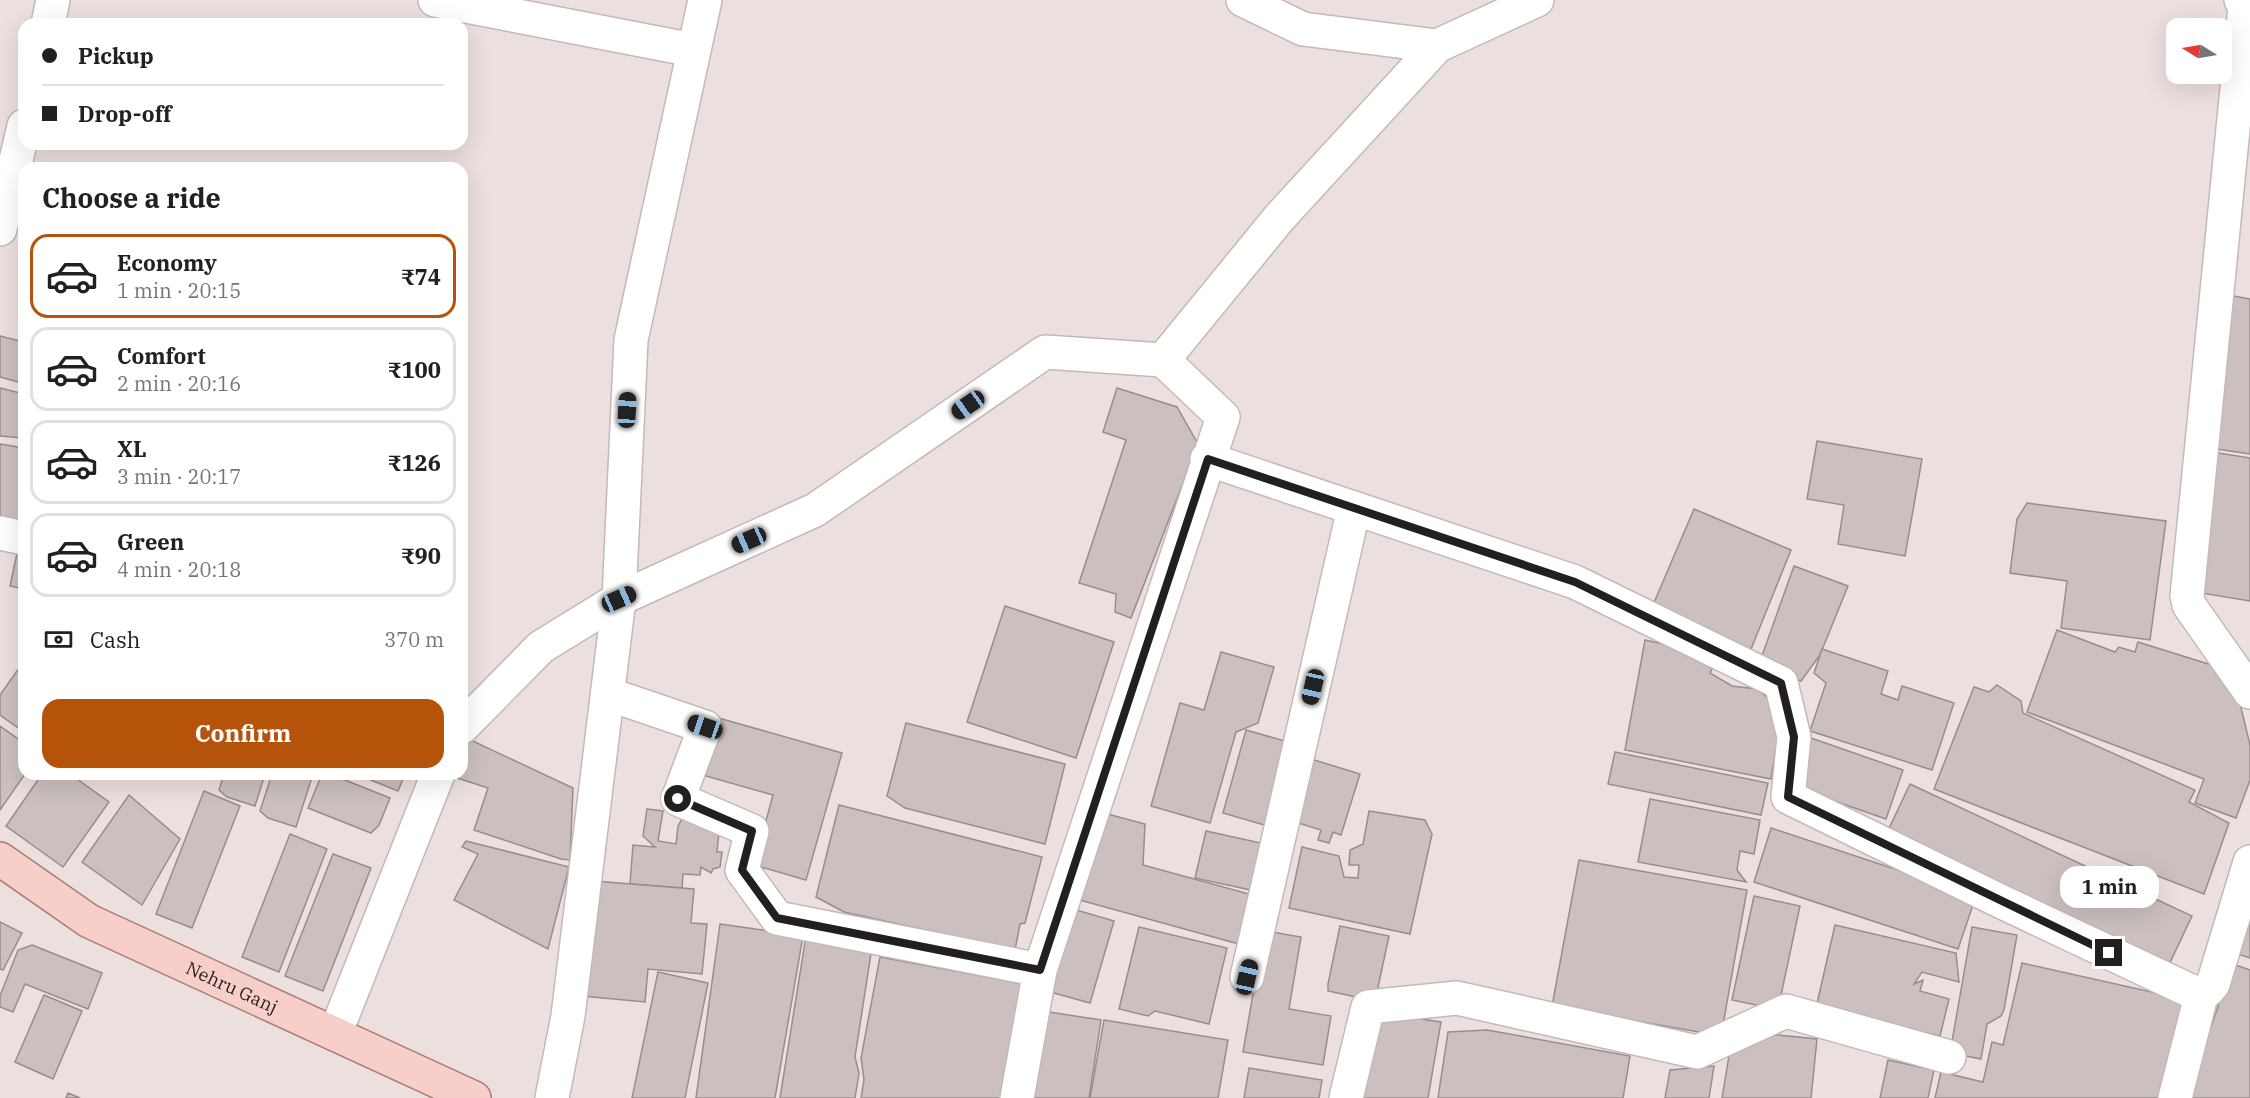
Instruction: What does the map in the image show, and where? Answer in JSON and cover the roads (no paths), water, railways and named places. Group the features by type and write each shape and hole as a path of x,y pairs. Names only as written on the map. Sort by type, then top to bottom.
{"main road":[{"name":"Nehru Ganj","path":"0,859 89,921 474,1098"}],"street":[{"path":"50,18 54,0"},
{"path":"435,0 693,50"},
{"path":"552,1098 568,1016 619,599 631,340 705,0"},
{"path":"1243,0 1302,29 1437,46"},
{"path":"1163,360 1280,217 1437,46 1537,0"},
{"path":"2241,0 2245,8 2187,596 2189,605 2250,692"},
{"path":"0,229 18,150"},
{"path":"0,236 18,238"},
{"path":"468,721 541,647 619,599 815,510 1045,352 1163,360 1222,417 1040,970 1017,1098"},
{"path":"1208,459 1575,582 1781,683 1794,737 1788,797 2195,993 2208,990 2213,984 2250,862"},
{"path":"1247,977 1354,508"},
{"path":"0,533 18,537"},
{"path":"608,694 705,727 678,799 752,831 742,870 777,918 1040,970"},
{"path":"335,1034 436,780"},
{"path":"2175,1098 2202,992"},
{"path":"1346,1098 1368,1007 1457,998 1697,1052 1786,1011 1949,1057"}]}
